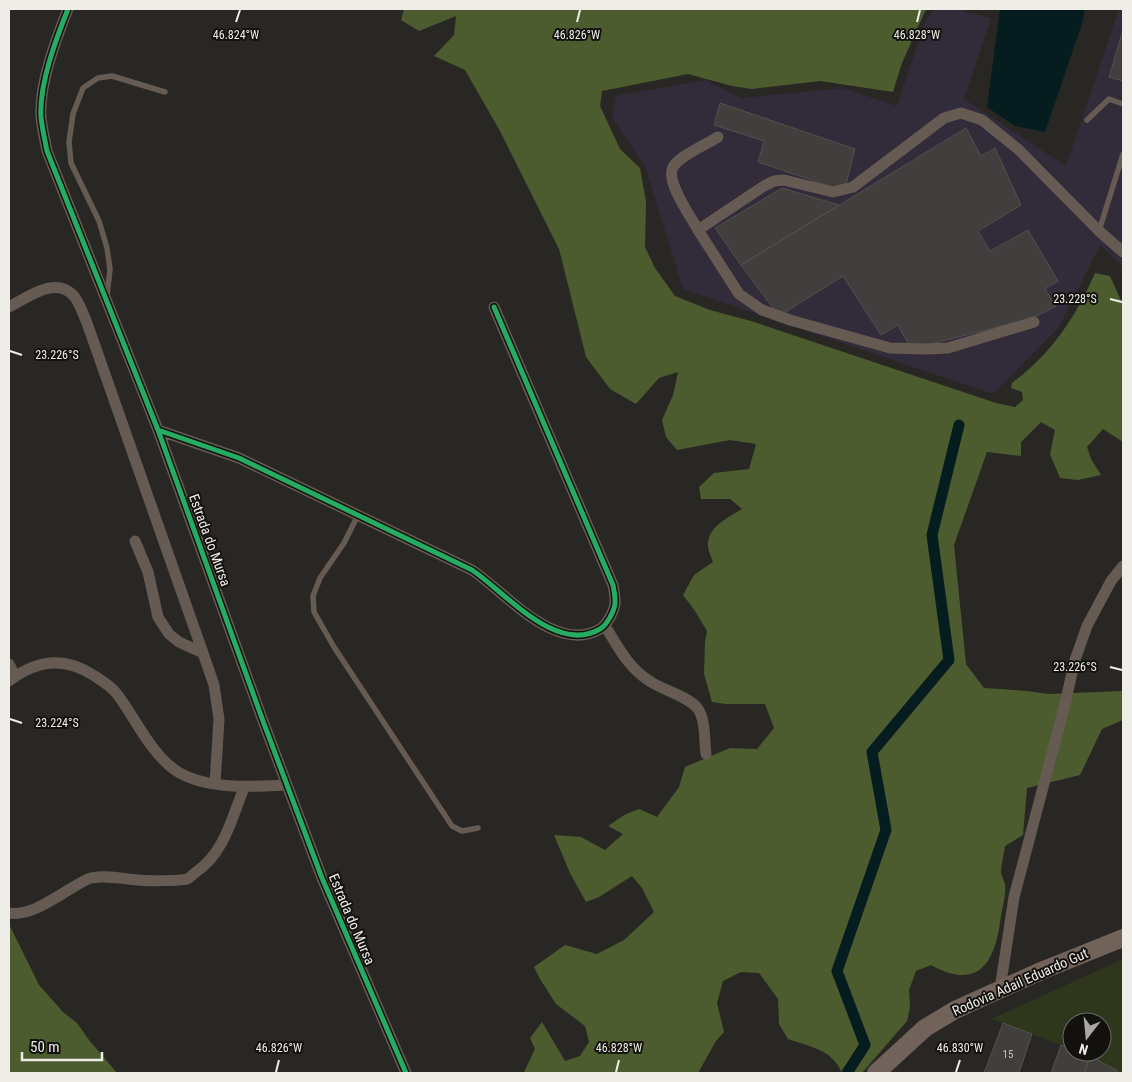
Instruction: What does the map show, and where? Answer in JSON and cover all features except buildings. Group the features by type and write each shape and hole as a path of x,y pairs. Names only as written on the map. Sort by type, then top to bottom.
{"main road":[{"name":"Rodovia Adail Eduardo Gut","path":"876,1073 925,1028 955,1010 1000,989 1123,938"}],"street":[{"name":"Estrada do Mursa","path":"68,9 45,79 41,116 47,151 158,430 322,878 406,1073"},
{"path":"698,230 774,181 784,180 833,192 853,187 944,118 961,113 982,120 1020,150 1099,231 1123,252"},
{"path":"718,136 678,161 672,168 673,186 698,230 739,294 762,310 790,320 890,348 948,348 1034,322"},
{"path":"9,307 50,286 62,287 74,295 86,323 214,685 219,719 215,784"},
{"path":"158,430 239,458 472,570 540,624 569,635 593,633 605,626 616,602 613,585 494,307"},
{"path":"135,541 148,572 158,617 168,634 179,642 203,652"},
{"path":"1000,989 1014,897 1075,660 1088,626 1111,582 1123,566"},
{"path":"605,626 628,664 650,682 687,700 698,708 703,722 706,754"},
{"path":"9,664 12,679 38,666 53,662 81,667 116,692 162,759 176,770 192,777 215,784 244,788 287,785"},
{"path":"9,913 17,914 34,909 90,878 140,881 187,879 202,869 214,856 223,840 244,788"}],"lane":[{"path":"107,300 110,269 107,248 99,221 71,163 68,142 72,114 83,88 98,78 112,76 165,92"},
{"path":"1087,120 1108,99 1123,104"},
{"path":"1099,231 1123,154"},
{"path":"358,515 344,543 320,578 313,596 314,612 334,647 452,826 462,830 478,828"}],"shaded area":[{"path":"934,9 964,9 963,11 991,18 964,99 1066,166 1119,9 1123,9 1123,267 1100,245 1059,327 993,394 683,289 645,166 612,118 616,96 705,80 742,98 843,88 897,106 925,22"}],"green space":[{"path":"404,9 926,9 902,63 893,92 820,81 752,89 732,86 688,74 602,91 600,106 620,149 640,168 646,202 645,247 655,268 675,296 710,310 751,321 996,403 1015,407 1023,400 1022,392 1011,388 1012,383 1051,347 1061,334 1079,305 1095,273 1110,276 1123,305 1123,442 1103,429 1087,447 1091,459 1101,475 1078,480 1060,478 1050,454 1055,430 1041,422 1021,442 1021,456 987,452 954,545 966,664 984,688 1048,694 1123,691 1123,720 1102,729 1080,775 1027,788 1023,835 1005,846 1001,873 1005,884 1005,896 999,931 990,958 973,973 962,975 931,965 916,971 909,990 910,1007 907,1021 862,1073 842,1073 838,1065 826,1054 788,1039 779,1024 778,999 759,973 741,972 723,981 717,1003 724,1032 716,1041 698,1073 524,1072 535,1049 530,1038 542,1022 565,1061 580,1056 589,1042 585,1026 556,1004 534,967 565,945 597,954 624,940 654,912 642,888 632,876 599,897 586,902 570,873 554,835 581,837 605,850 623,834 608,826 626,814 639,809 657,817 679,787 685,767 730,748 757,749 774,728 765,704 712,702 704,674 707,631 683,595 694,575 713,562 708,545 712,532 726,519 742,509 730,499 701,499 699,487 714,473 749,469 756,444 730,440 677,450 666,437 662,420 673,395 678,372 659,378 636,404 610,389 586,357 559,249 500,131 465,70 434,56 454,35 456,16 419,31 401,20"},
{"path":"9,924 39,985 64,1013 77,1023 117,1073 9,1073"},
{"path":"1123,959 1123,1073 1100,1062 1112,1062 1112,1012 1062,1012 1062,1045 991,1019"}],"water":[{"path":"1000,9 1085,9 1082,24 1045,132 1015,126 987,107"}],"waterway":[{"path":"847,1073 865,1045 837,971 886,830 872,752 949,660 932,535 959,425"}],"cycle path":[{"path":"68,9 54,48 43,90 41,117 47,151 158,430 322,878 406,1073"},
{"path":"158,430 239,458 472,570 532,618 549,628 566,634 583,635 600,629 613,612 615,604 613,585 494,307"}]}
